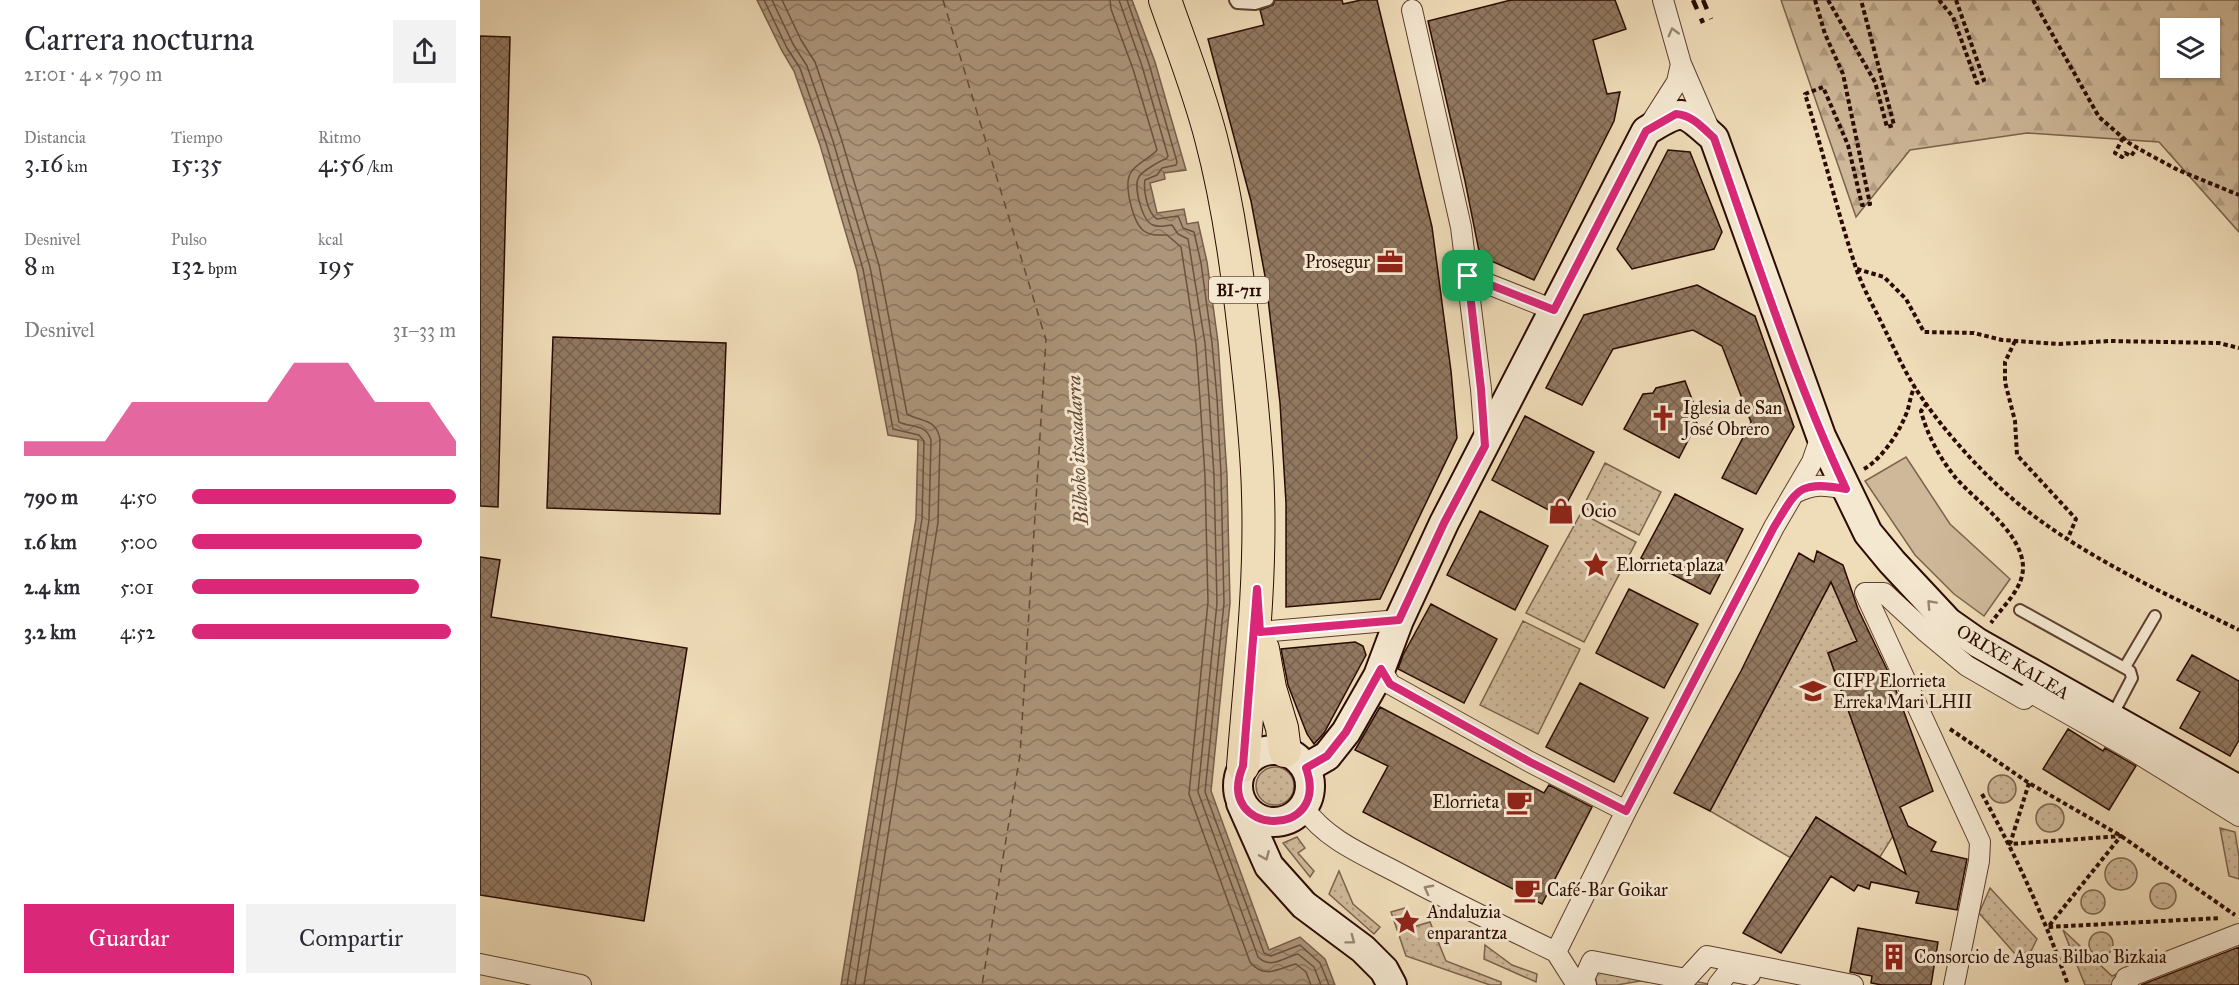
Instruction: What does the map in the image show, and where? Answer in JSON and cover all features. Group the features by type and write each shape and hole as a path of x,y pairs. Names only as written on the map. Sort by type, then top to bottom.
{"main road":[{"name":"BI-711","path":"1165,0 1211,138 1232,241 1243,321 1258,495 1257,589 1243,766"},
{"path":"1392,985 1384,970 1363,949 1304,905 1269,866 1241,803 1238,778 1243,766 1262,752 1273,750 1295,760 1327,756 1346,732 1381,669 1399,620 1444,523 1646,131 1668,117 1685,114 1714,138"},
{"name":"ORIXE KALEA","path":"1714,138 1821,436 1850,481 1868,533 1948,622 1995,654 2239,790"},
{"name":"BI-711","path":"1257,589 1260,632 1270,688 1295,760"},
{"path":"1241,803 1249,813 1271,822 1284,821 1295,816 1304,808 1311,788 1295,760"}],"street":[{"name":"ORIXE KALEA","path":"1663,0 1682,64 1714,138"},
{"path":"1412,10 1461,227 1481,389 1485,446"},
{"path":"1646,131 1677,82 1682,64"},
{"path":"1468,276 1554,310"},
{"path":"1481,389 1487,397 1495,399 1510,394"},
{"path":"1556,951 1774,527 1812,462 1821,436"},
{"path":"1795,493 1809,486 1850,481"},
{"path":"1954,985 1980,842 1865,593 1884,593 1924,632 1967,666 2024,699 2030,692 2134,751 2239,816"},
{"path":"1260,632 1399,620"},
{"path":"1381,669 1390,684 1530,762 1626,811"},
{"path":"1304,808 1314,822 1341,844 1471,912 1556,951 1577,985"},
{"path":"2122,985 2128,983 2126,978 2239,934"},
{"path":"1586,985 1584,979 1592,962 1686,979 1707,956 1852,985"},
{"path":"480,964 581,985"},
{"path":"1718,985 1729,971 1800,985"}],"lane":[{"path":"1235,0 1237,3 1255,4 1268,0"},
{"path":"2020,610 2130,671 2132,678 2110,719"},
{"path":"2125,667 2155,616"}],"path":[{"path":"1815,0 1825,34 1843,74 1870,204 1862,205 1848,145 1823,87 1805,94 1857,269 1877,314 1915,386 1953,437 2008,495 2029,512 2068,538 2151,586 2239,630"},
{"path":"1828,0 1875,82 1887,127 1894,124 1862,0"},
{"path":"1939,0 1953,17 1977,83 1984,80 1956,0"},
{"path":"2033,0 2099,117 2137,148 2178,170 2239,195"},
{"path":"2123,138 2115,153 2122,157 2125,153 2131,156 2137,148"},
{"path":"1857,269 1884,277 1906,299 1924,332 1974,333 2002,340 2059,344 2110,341 2219,343 2239,348"},
{"path":"2015,341 2005,362 2005,382 2015,421 2017,455 2076,519 2068,538"},
{"path":"1850,481 1871,465 1892,439 1908,411 1915,386"},
{"path":"1927,403 1921,411 1924,425 1933,443 1955,477 2010,534 2020,553 2022,571 2020,581 1988,627"},
{"path":"1943,724 2029,783 2121,836 2238,917 2048,927 2121,836"},
{"path":"2029,783 2010,844 2121,836"},
{"path":"2050,932 2068,985"}],"green space":[{"path":"1781,0 2239,0 2239,232 2159,142 2027,133 1910,150 1856,217"},
{"path":"1906,457 1950,524 2010,579 1984,616 1954,594 1915,555 1865,481"},
{"path":"1605,463 1661,492 1639,535 1583,507"},
{"path":"1581,513 1636,542 1584,642 1526,613"},
{"path":"1831,582 1857,641 1828,653 1893,836 1880,857 1816,817 1791,858 1710,811"},
{"path":"1523,621 1580,649 1538,734 1480,705"},
{"path":"1275,767 1289,772 1294,786 1289,800 1275,805 1261,800 1256,786 1261,772"},
{"path":"2002,775 2012,779 2016,789 2012,799 2002,803 1992,799 1988,789 1992,779"},
{"path":"2050,804 2060,808 2064,818 2060,828 2050,832 2040,828 2036,818 2040,808"},
{"path":"2220,828 2235,832 2239,857 2239,879 2229,876"},
{"path":"1297,837 1305,848 1298,853 1314,871 1310,877 1283,843"},
{"path":"2121,858 2133,862 2137,874 2133,886 2121,890 2109,886 2105,874 2109,862"},
{"path":"1339,871 1353,904 1380,927 1374,934 1329,894"},
{"path":"2163,883 2172,887 2176,896 2172,905 2163,909 2154,905 2150,896 2154,887"},
{"path":"1990,888 2037,939 2031,951 2016,955 1979,913"},
{"path":"2093,890 2102,893 2105,902 2102,911 2093,914 2084,911 2081,902 2084,893"},
{"path":"1405,908 1413,927 1430,922 1446,961 1501,982 1501,985 1490,985 1406,956 1391,912"},
{"path":"2237,925 2122,985 2085,985 2063,930 2112,976"},
{"path":"2101,932 2106,933 2112,939 2112,949 2106,955 2101,956 2096,955 2090,949 2089,944 2090,939 2096,933"},
{"path":"1485,945 1512,965 1537,974 1536,982 1484,959"},
{"path":"1592,961 1709,985 1640,981 1617,985 1597,985"}],"water":[{"name":"Bilboko itsasadarra","path":"757,0 1132,0 1155,62 1186,170 1164,173 1165,179 1150,183 1157,213 1184,209 1187,224 1198,222 1207,262 1218,342 1227,475 1230,603 1211,791 1269,950 1300,937 1325,959 1335,985 841,985 916,518 918,440 888,435 857,271 820,145 794,71"}],"building":[{"path":"1275,0 1342,0 1343,4 1361,0 1377,0 1432,227 1451,371 1457,438 1380,599 1286,607 1286,503 1280,403 1266,281 1251,201 1208,39 1264,25 1260,10 1273,5"},
{"path":"1511,0 1615,0 1626,29 1593,40 1607,94 1620,92 1614,121 1534,280 1480,256 1428,21"},
{"path":"480,36 510,37 498,507 480,506"},
{"path":"1668,150 1690,152 1722,232 1714,249 1632,269 1617,249"},
{"path":"1697,285 1755,316 1794,427 1756,494 1722,478 1751,422 1722,346 1693,330 1613,349 1582,405 1546,388 1584,315"},
{"path":"553,337 726,343 720,514 547,508"},
{"name":"Iglesia de San José Obrero","path":"1685,381 1695,407 1692,413 1697,423 1679,458 1624,429 1643,394 1653,393 1656,388"},
{"path":"1525,416 1594,452 1560,516 1492,480"},
{"path":"1675,494 1743,529 1710,594 1641,558"},
{"path":"1480,511 1548,546 1515,610 1447,575"},
{"path":"1817,551 1843,565 1858,609 1893,682 1933,791 1900,807 1908,826 1936,842 1931,851 1967,859 1957,910 1916,903 1919,892 1871,882 1869,889 1858,885 1854,891 1831,876 1781,953 1743,933 1816,817 1906,874 1828,653 1857,641 1831,582 1710,811 1674,793 1741,671 1799,553 1814,562"},
{"path":"480,557 500,560 491,617 687,648 644,921 480,895"},
{"path":"1629,589 1698,624 1664,688 1596,653"},
{"path":"1431,604 1497,639 1464,703 1398,669 1403,655"},
{"path":"1355,642 1363,646 1366,655 1324,733 1314,744 1307,734 1288,685 1281,649"},
{"path":"2192,655 2239,681 2239,740 2230,756 2180,728 2200,692 2177,680"},
{"path":"1580,683 1648,718 1614,782 1546,747"},
{"path":"1380,707 1544,793 1549,785 1592,807 1542,904 1363,812 1388,766 1355,750"},
{"path":"2068,729 2103,751 2105,748 2136,766 2109,810 2043,769"},
{"name":"Consorcio de Aguas Bilbao Bizkaia","path":"1858,928 1938,942 1931,985 1882,985 1871,983 1872,976 1850,972"},
{"path":"2239,947 2239,985 2141,985"}],"ferry route":[{"path":"943,0 1046,340 1020,755 982,985"}],"railway":[{"path":"1693,0 1703,23"},
{"path":"1703,0 1711,19"}],"place":[{"name":"Prosegur","path":"1390,262"},
{"name":"Iglesia de San José Obrero","path":"1663,418"},
{"name":"Ocio","path":"1561,511"},
{"name":"Elorrieta plaza","path":"1596,565"},
{"name":"CIFP Elorrieta Erreka Mari LHII","path":"1813,691"},
{"name":"Elorrieta","path":"1519,802"},
{"name":"Café-Bar Goikar","path":"1527,890"},
{"name":"Andaluzia enparantza","path":"1407,922"},
{"name":"Consorcio de Aguas Bilbao Bizkaia","path":"1894,957"}],"route":[{"path":"1685,114 1714,138 1797,373 1821,436 1846,489 1816,485 1795,493 1774,527 1626,811 1530,762 1390,684 1381,669 1346,732 1327,756 1306,768 1311,788 1304,808 1295,816 1284,821 1271,822 1259,819 1249,813 1241,803 1238,791 1238,778 1243,766 1257,589 1260,632 1399,620 1444,523 1485,446 1468,276 1554,310 1646,131 1668,117 1685,114"}]}
